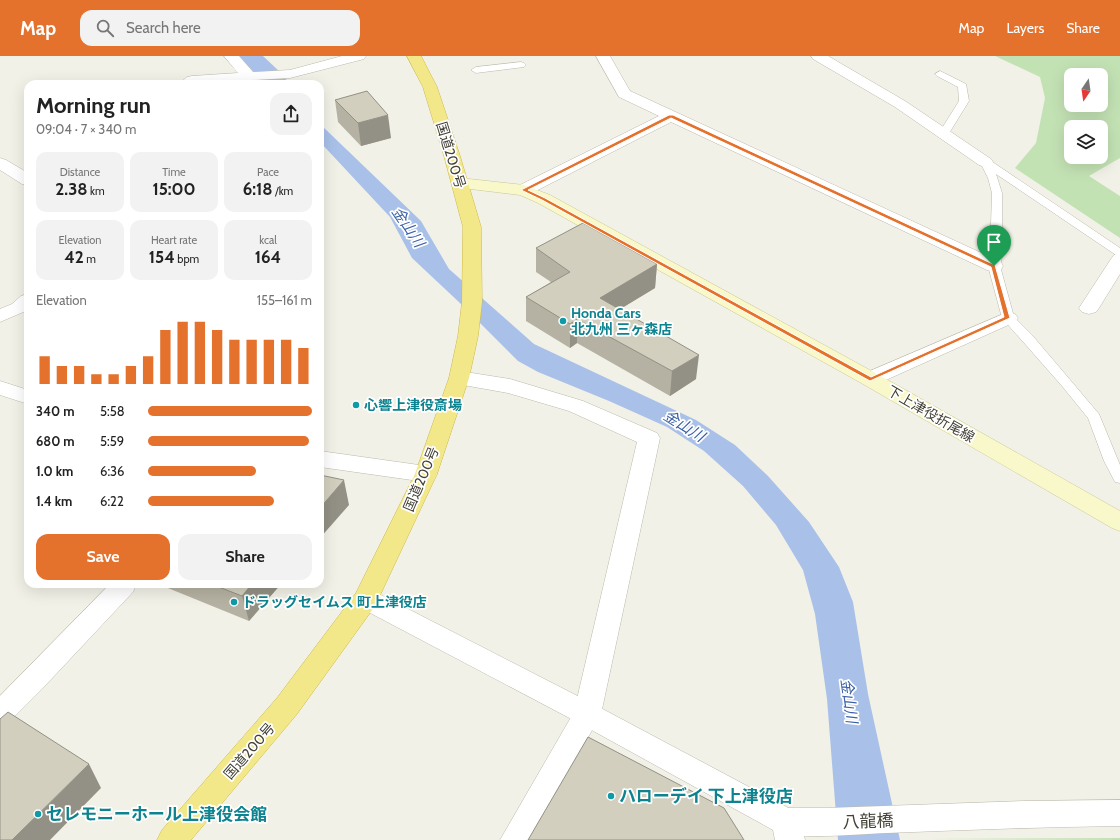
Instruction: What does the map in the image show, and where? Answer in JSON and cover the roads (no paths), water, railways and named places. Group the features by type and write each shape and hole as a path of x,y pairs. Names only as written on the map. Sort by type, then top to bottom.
{"highway":[{"name":"国道200号","path":"172,840 287,706 366,599 426,474 459,378 468,336 473,281 472,227 430,86 414,56"}],"main road":[{"name":"下上津役折尾線","path":"460,183 524,190 544,199 870,379 1120,522"}],"street":[{"path":"230,56 252,77"},
{"path":"192,80 290,74 359,56"},
{"path":"603,56 624,94 994,266"},
{"path":"818,56 900,104 985,162"},
{"path":"524,190 671,116"},
{"path":"0,163 24,178"},
{"path":"1089,308 1120,259"},
{"path":"0,316 19,308 24,304"},
{"path":"870,379 1008,318"},
{"path":"459,378 510,386 576,406 649,438 587,714 515,840"},
{"path":"0,388 24,396"},
{"path":"324,460 426,474"},
{"path":"0,713 33,681 121,588"},
{"path":"366,599 587,714 788,831"},
{"name":"八龍橋","path":"788,831 827,822 1023,814 1120,813"}],"lane":[{"path":"476,70 521,66"},
{"path":"940,74 963,86 964,101 944,133"},
{"path":"985,162 993,178 997,193 996,257 994,266 1008,318 1028,338 1094,417 1111,461 1120,478"},
{"path":"985,162 1120,253"}],"water":[{"path":"237,56 263,56 287,80 262,80"},
{"name":"金山川","path":"324,128 421,221 449,269 534,344 696,420 735,445 768,476 809,522 839,567 853,602 868,694 900,840 838,840 827,699 815,614 803,570 776,525 743,486 704,451 667,427 538,372 518,361 412,258 390,217 324,146"}],"place":[{"name":"Honda Cars 北九州 三ヶ森店","path":"563,321"},
{"name":"心響上津役斎場","path":"356,405"},
{"name":"ドラッグセイムス 町上津役店","path":"234,602"},
{"name":"ハローデイ 下上津役店","path":"611,796"},
{"name":"セレモニーホール上津役会館","path":"38,814"}]}
